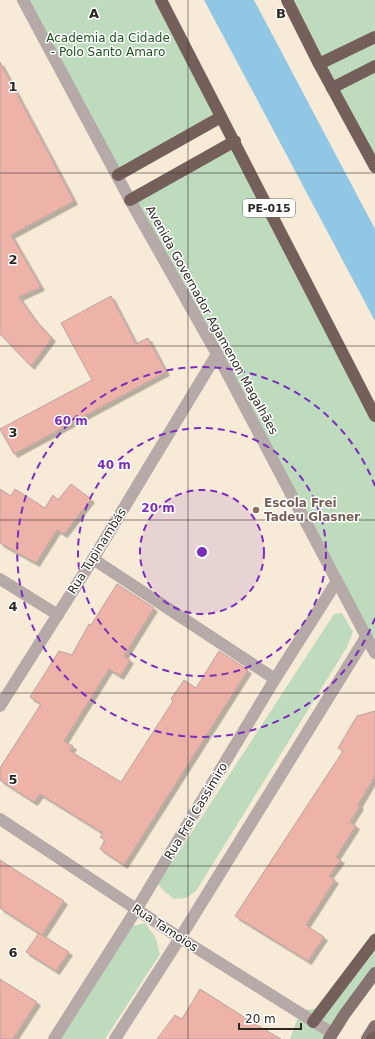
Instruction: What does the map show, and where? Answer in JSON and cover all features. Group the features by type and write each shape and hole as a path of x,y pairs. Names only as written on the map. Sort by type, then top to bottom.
{"highway":[{"name":"PE-015","path":"161,0 235,141 375,416"},
{"path":"287,0 319,64 375,167"},
{"path":"319,64 375,37"},
{"path":"332,88 375,66"},
{"path":"118,175 222,117"},
{"path":"130,200 235,141"},
{"path":"313,1022 375,940"}],"main road":[{"path":"331,1036 344,1014 375,973"}],"street":[{"name":"Avenida Governador Agamenon Magalhães","path":"23,0 118,175 130,200 217,354 375,654"},
{"name":"Rua Tupinambás","path":"0,706 93,560 217,354"},
{"path":"93,560 275,679"},
{"path":"0,580 58,615"},
{"name":"Rua Frei Cassimiro","path":"54,1039 136,910 275,679 337,581"},
{"path":"115,1039 180,938 366,637"},
{"name":"Rua Tamoios","path":"0,819 136,910 313,1022 331,1036"}],"green space":[{"name":"Academia da Cidade - Polo Santo Amaro","path":"23,0 161,0 221,117 118,175"},
{"path":"287,0 375,0 375,167"},
{"path":"235,141 375,416 375,653 130,200"},
{"path":"342,613 353,632 347,647 196,891 186,898 174,899 158,884 334,614"},
{"path":"145,923 156,938 160,954 105,1039 61,1039 132,926"},
{"path":"375,931 375,972 329,1039 290,1039 301,1009 314,1009 322,1004 338,985"}],"water":[{"path":"204,0 254,0 375,229 375,321"}],"building":[{"path":"0,62 74,201 11,235 41,287 19,297 35,320 52,338 31,366 0,334"},
{"path":"111,296 136,344 148,338 166,372 14,454 0,429 92,380 61,323"},
{"path":"71,484 91,499 64,534 57,530 36,563 0,543 0,489 11,496 15,489 45,508 53,495 58,500"},
{"path":"117,584 154,608 124,656 130,660 120,676 109,669 64,741 73,746 70,751 121,782 173,701 171,699 184,680 196,688 219,651 248,670 124,865 100,849 105,840 100,837 103,833 40,794 34,802 0,780 0,768 41,704 30,697 59,651 72,655 89,624 91,625"},
{"path":"375,711 375,776 350,822 356,826 336,857 341,860 329,876 335,880 306,925 324,937 308,961 235,916 343,751 338,748 357,716"},
{"path":"0,860 64,901 42,935 0,908"},
{"path":"39,933 69,952 56,971 26,952"},
{"path":"0,979 37,1002 13,1039 0,1039"},
{"path":"200,989 281,1039 157,1039 175,1015 182,1019"}],"place":[{"name":"Escola Frei Tadeu Glasner","path":"256,510"}]}
